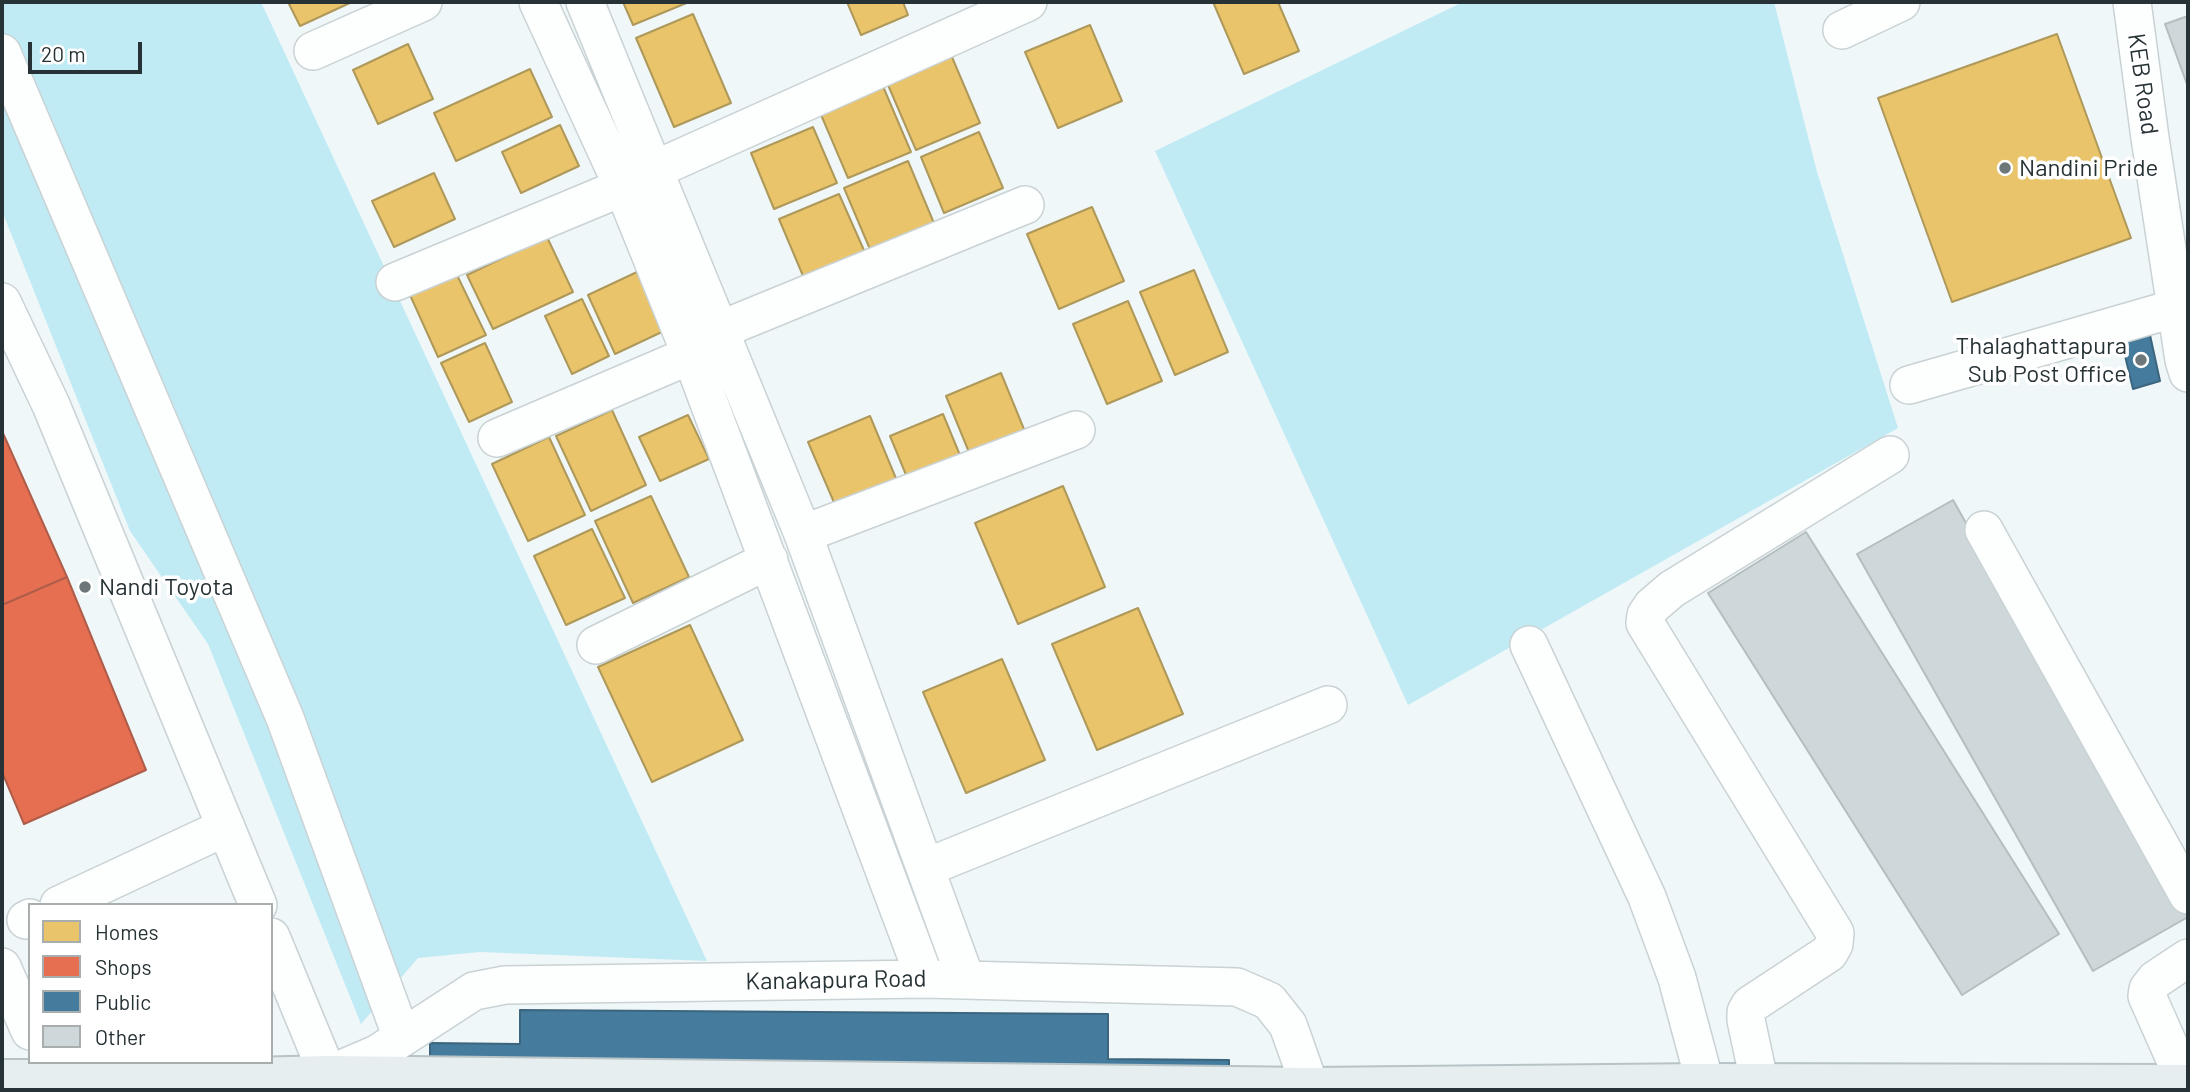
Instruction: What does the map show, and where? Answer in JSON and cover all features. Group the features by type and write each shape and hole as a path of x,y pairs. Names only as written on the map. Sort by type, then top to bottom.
{"highway":[{"name":"Kanakapura Road","path":"2,1079 47,1071 244,1084 328,1075 1310,1087 1706,1083 1761,1087 2187,1084"}],"street":[{"path":"313,51 423,2"},
{"path":"538,2 720,330 803,534 966,980"},
{"path":"585,2 691,355 925,979"},
{"path":"395,282 638,178 1028,2"},
{"path":"1842,30 1901,2"},
{"name":"KEB Road","path":"2132,2 2176,308 2188,373"},
{"path":"2,53 285,718 402,1038"},
{"path":"720,330 1025,205"},
{"path":"2,302 51,405 257,903"},
{"path":"1909,385 2176,308"},
{"path":"498,438 691,355"},
{"path":"803,534 1076,430"},
{"path":"1761,1087 1746,1012 1750,1005 1829,953 1834,944 1835,933 1645,623 1646,615 1652,606 1672,589 1890,455"},
{"path":"1984,530 2188,895"},
{"path":"596,645 769,560"},
{"path":"1529,645 1657,922 1677,978 1706,1083"},
{"path":"925,867 1328,705"},
{"path":"63,903 226,827"},
{"path":"273,942 328,1075"},
{"path":"2187,1084 2147,996 2148,989 2155,980 2188,958"},
{"path":"2,967 28,1026"},
{"name":"Kanakapura Road","path":"328,1075 377,1054 474,991 505,985 925,979 1237,987 1269,1001 1288,1025 1310,1087"}],"shaded area":[{"path":"2,2 261,2 707,961 480,952 418,958 361,1024 208,644 130,531 2,211"},
{"path":"1463,2 1774,2 1817,172 1898,428 1408,705 1155,151"}],"building: Homes":[{"path":"288,2 352,2 300,26"},
{"path":"623,2 689,2 633,25"},
{"path":"847,2 903,2 908,15 861,35"},
{"path":"1213,2 1278,2 1299,51 1244,74"},
{"path":"693,14 731,103 674,127 636,38"},
{"path":"1090,25 1122,101 1058,128 1025,52"},
{"name":"Nandini Pride","path":"2057,34 2131,238 1952,302 1878,98"},
{"path":"408,44 433,99 378,124 353,70"},
{"path":"949,50 980,123 916,150 885,78"},
{"path":"530,69 552,117 456,161 434,113"},
{"path":"882,84 911,152 848,178 819,110"},
{"path":"560,125 579,166 521,193 502,152"},
{"path":"813,127 837,183 774,209 751,153"},
{"path":"979,132 1003,188 944,213 921,157"},
{"path":"908,161 936,228 872,254 844,188"},
{"path":"434,173 455,219 394,247 372,201"},
{"path":"839,194 867,257 806,283 779,219"},
{"path":"1092,207 1124,281 1059,309 1027,234"},
{"path":"547,237 573,292 493,329 467,275"},
{"path":"1194,270 1228,352 1175,375 1140,292"},
{"path":"637,272 664,331 615,354 588,295"},
{"path":"456,273 486,335 438,357 410,295"},
{"path":"582,299 609,356 572,374 545,316"},
{"path":"1128,301 1162,381 1107,404 1073,324"},
{"path":"485,343 512,402 469,422 441,363"},
{"path":"1001,373 1028,439 973,462 946,396"},
{"path":"612,410 646,485 591,511 556,436"},
{"path":"943,414 964,465 911,487 890,436"},
{"path":"688,415 709,459 660,481 639,437"},
{"path":"870,416 900,488 839,514 808,442"},
{"path":"549,437 585,515 528,541 492,464"},
{"path":"1063,486 1105,587 1018,624 975,523"},
{"path":"651,496 689,577 633,603 595,521"},
{"path":"592,529 625,598 566,625 534,556"},
{"path":"1138,608 1183,714 1097,750 1052,644"},
{"path":"690,625 743,740 652,782 598,667"},
{"path":"1002,659 1045,760 966,793 923,692"}],"building: Shops":[{"path":"2,431 67,577 2,605"},
{"path":"67,577 146,770 24,824 2,772 2,605"}],"building: Public":[{"name":"Thalaghattapura Sub Post Office","path":"2150,335 2160,381 2133,389 2121,339"},
{"path":"520,1010 1108,1014 1108,1059 1229,1060 1229,1090 430,1090 430,1043 520,1044"}],"building: Other":[{"path":"2188,16 2188,87 2165,24"},
{"path":"1953,500 2188,917 2093,971 1857,554"},
{"path":"1806,532 2059,934 1962,995 1708,593"}],"place":[{"name":"Nandini Pride","path":"2005,168"},
{"name":"Thalaghattapura Sub Post Office","path":"2141,360"},
{"name":"Nandi Toyota","path":"85,587"}]}
